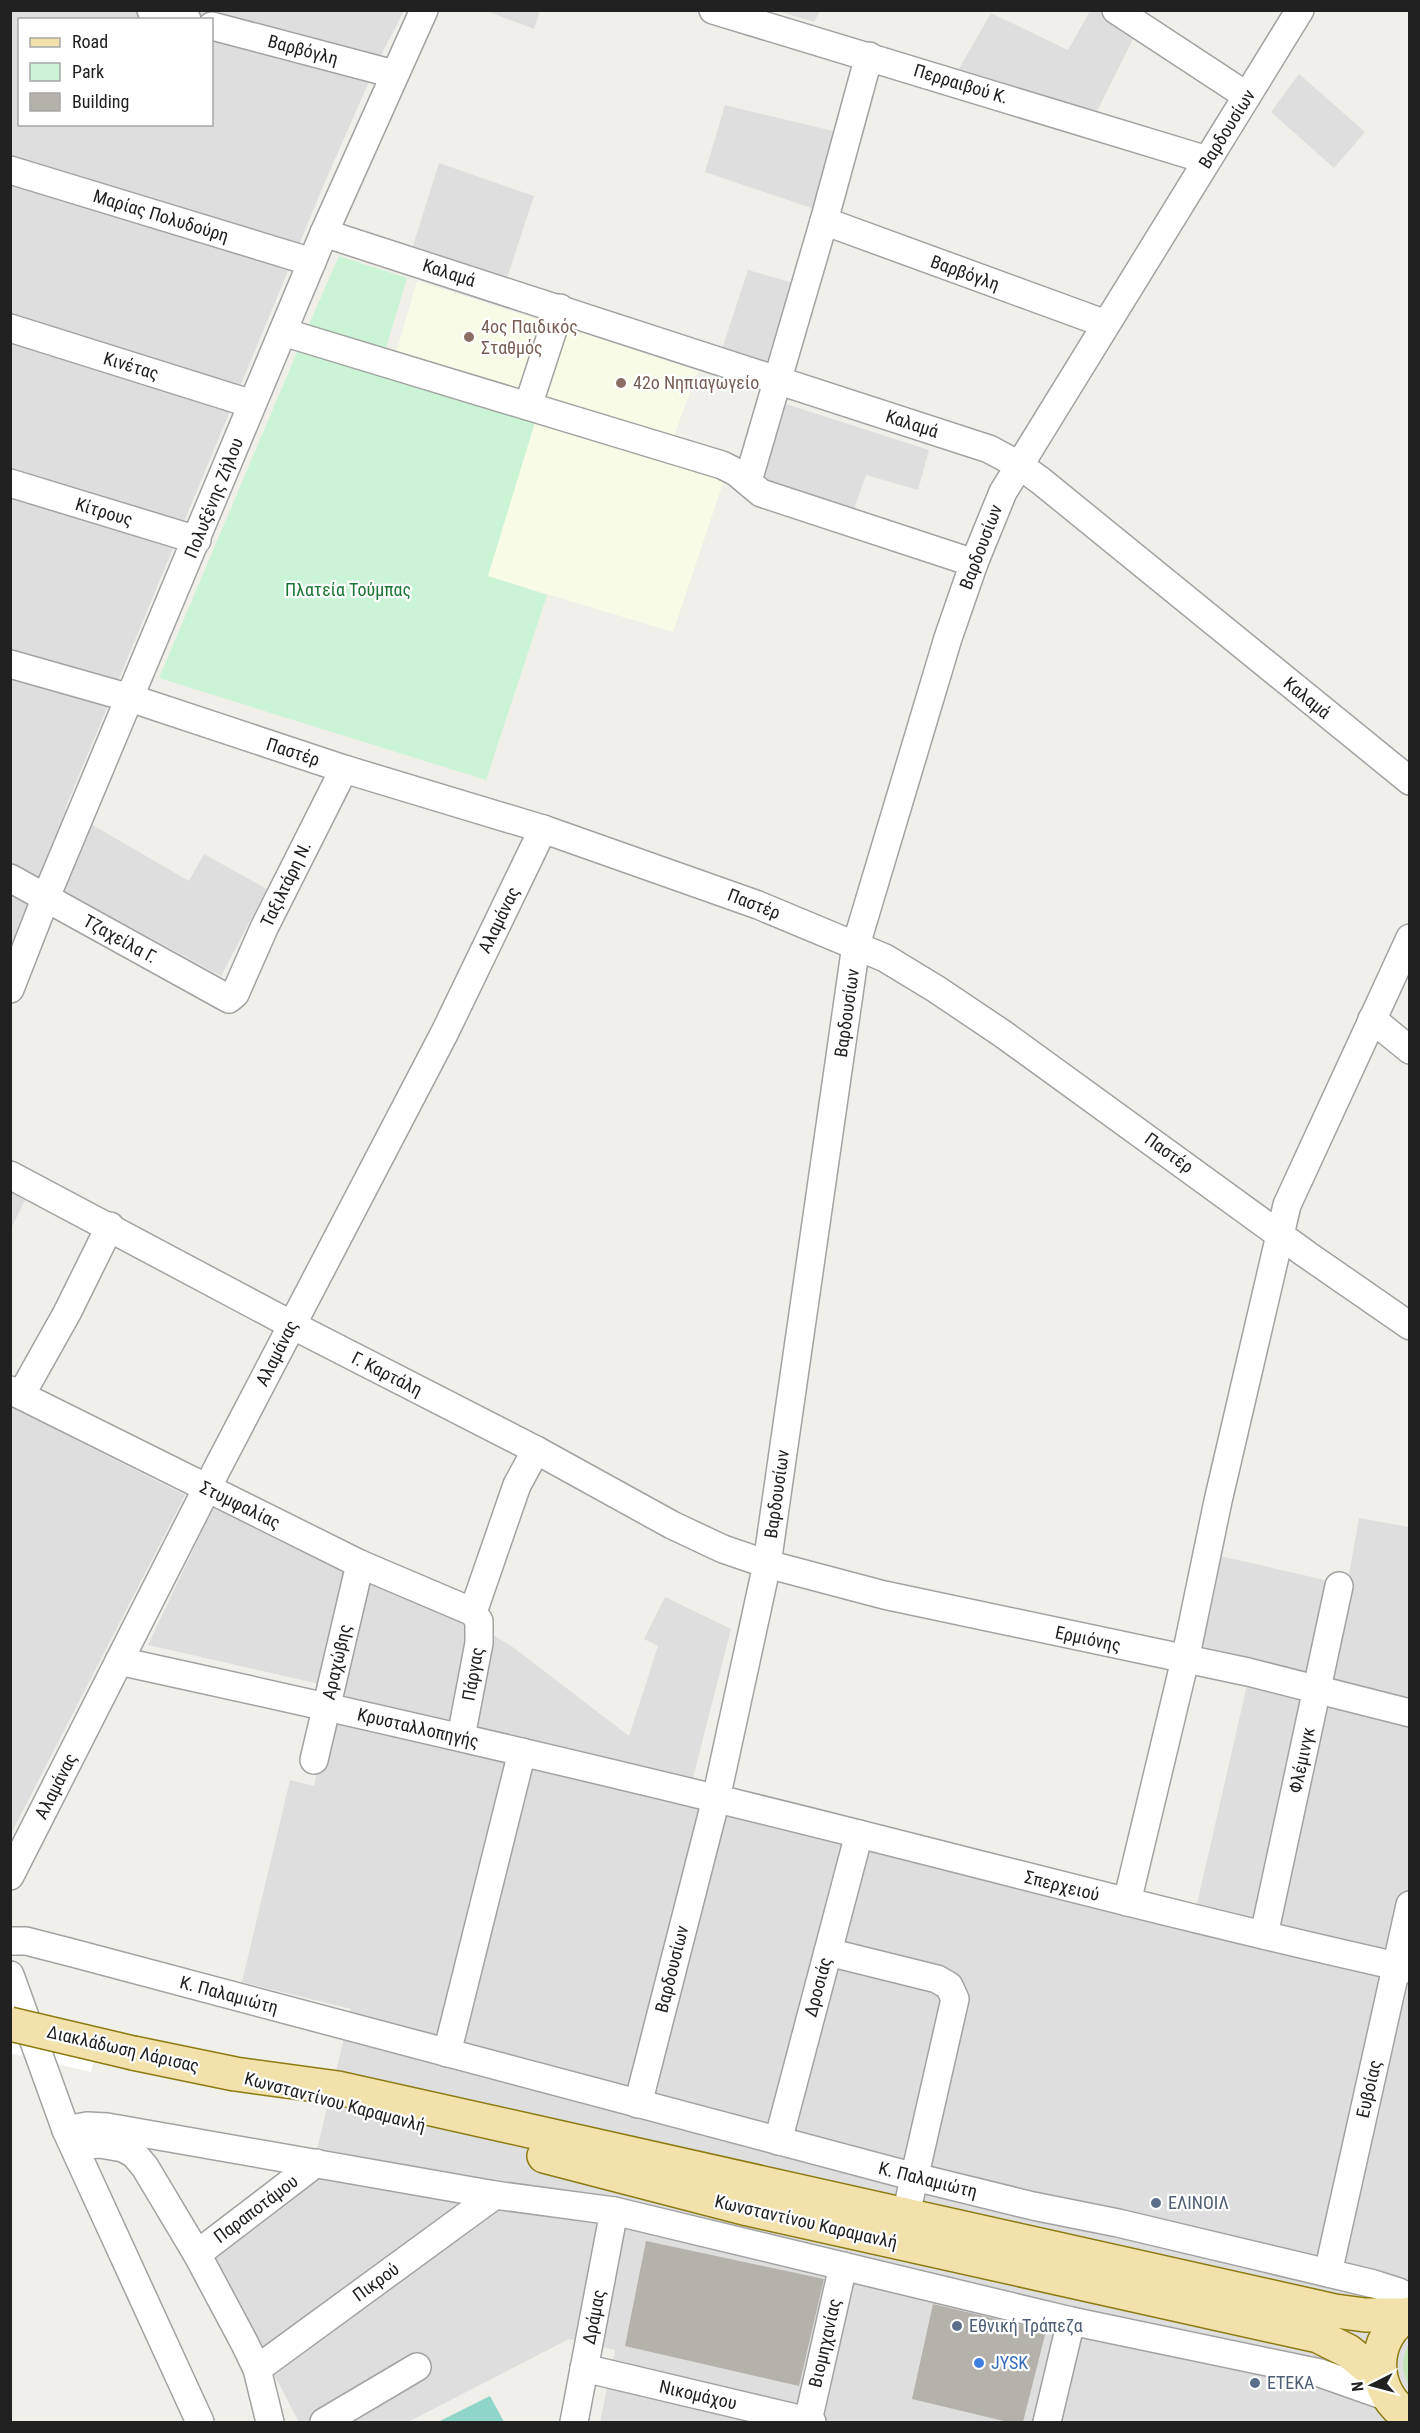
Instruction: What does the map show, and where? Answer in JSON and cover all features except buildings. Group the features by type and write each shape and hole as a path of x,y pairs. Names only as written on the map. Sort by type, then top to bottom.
{"main road":[{"name":"Διακλάδωση Λάρισας","path":"10,2024 235,2074"},
{"name":"Κωνσταντίνου Καραμανλή","path":"235,2074 338,2088 1335,2311 1365,2315 1408,2310"},
{"name":"Κωνσταντίνου Καραμανλή","path":"235,2074 334,2105 747,2210 1318,2336 1348,2351 1394,2404"},
{"path":"1394,2404 1382,2346 1392,2329 1408,2310"}],"street":[{"path":"151,10 180,18"},
{"name":"Περραιβού Κ.","path":"713,10 1207,160"},
{"path":"1116,10 1247,96"},
{"name":"Βαρδουσίων","path":"638,2104 716,1799 767,1564 856,945 908,768 974,563 1003,492 1300,10"},
{"name":"Πολυξένης Ζήλου","path":"10,988 252,404 394,74 415,12"},
{"name":"Βαρβόγλη","path":"224,22 394,74"},
{"path":"748,481 824,221 869,56"},
{"name":"Μαρίας Πολυδούρη","path":"10,170 312,262"},
{"name":"Βαρβόγλη","path":"824,221 1106,324"},
{"name":"Καλαμά","path":"324,233 989,448 1019,465 1410,782"},
{"path":"528,406 560,308"},
{"name":"Κινέτας","path":"10,328 252,404"},
{"path":"283,332 722,465 748,481 761,493 974,563"},
{"name":"Κίτρους","path":"10,483 197,540"},
{"name":"Παστέρ","path":"10,664 130,698 344,769 543,829 758,905 856,945 903,968 1003,1034 1410,1326"},
{"name":"Ταξιλτάρη Ν.","path":"230,999 236,994 264,928 344,769"},
{"name":"Αλαμάνας","path":"10,1876 207,1488 445,1032 543,829"},
{"name":"Τζαχείλα Γ.","path":"10,878 230,999"},
{"path":"1127,1902 1185,1660 1218,1501 1287,1205 1410,938"},
{"path":"1372,1018 1410,1050"},
{"name":"Γ. Καρτάλη","path":"10,1175 292,1325 536,1450 707,1543 767,1564"},
{"path":"16,1392 67,1313 110,1227"},
{"name":"Στυμφαλίας","path":"16,1392 360,1564 473,1612"},
{"path":"473,1612 517,1485 536,1450"},
{"name":"Αραχώβης","path":"314,1760 360,1564"},
{"name":"Ερμιόνης","path":"767,1564 884,1595 1185,1660 1248,1671 1410,1713"},
{"name":"Φλέμινγκ","path":"1264,1935 1339,1586"},
{"name":"Πάργας","path":"461,1737 479,1643 479,1621 473,1612"},
{"name":"Κρυσταλλοπηγής","path":"119,1661 461,1737 716,1799"},
{"path":"447,2053 522,1752"},
{"name":"Σπερχειού","path":"716,1799 1127,1902 1403,1968"},
{"name":"Δροσιάς","path":"778,2141 858,1834"},
{"name":"Ευβοίας","path":"1328,2273 1403,1968 1410,1905"},
{"name":"Κ. Παλαμιώτη","path":"10,1941 26,1941 69,1952 778,2141 1033,2206 1162,2233 1392,2289 1408,2310"},
{"path":"828,1952 937,1979 949,1986 955,1999 906,2214"},
{"path":"10,1975 71,2141 200,2422"},
{"name":"Κωνσταντίνου Καραμανλή","path":"71,2141 87,2126 107,2127 495,2195 614,2211 1071,2321 1320,2373 1394,2404"},
{"path":"71,2141 123,2148 134,2154 145,2168 196,2254 257,2369 270,2422"},
{"name":"Παραποτάμου","path":"196,2254 316,2163"},
{"name":"Πικρού","path":"257,2369 495,2195"},
{"name":"Δράμας","path":"574,2422 614,2211"},
{"name":"Βιομηχανίας","path":"810,2422 843,2265"},
{"path":"1047,2422 1071,2321"},
{"path":"324,2422 417,2367"},
{"name":"Νικομάχου","path":"584,2368 742,2414 810,2422"}],"shaded area":[{"path":"11,11 404,11 379,59 327,177 65,809 189,881 204,854 267,889 221,976 40,878 11,948"},
{"path":"486,11 540,11 534,29"},
{"path":"778,11 820,11 814,22"},
{"path":"1090,11 1105,11 1137,31 1097,111 959,69 991,13 1068,50"},
{"path":"1299,74 1365,132 1334,168 1271,112"},
{"path":"725,105 837,132 817,210 705,172"},
{"path":"439,163 534,196 507,278 413,246"},
{"path":"748,270 797,284 771,366 722,349"},
{"name":"4ος Παιδικός Σταθμός","path":"417,281 542,321 521,389 396,353"},
{"name":"42ο Νηπιαγωγείο","path":"567,328 698,371 673,438 545,396"},
{"path":"786,404 929,450 918,490 866,475 852,515 761,486"},
{"path":"536,419 724,480 673,632 487,576"},
{"path":"11,1193 25,1200 11,1229"},
{"path":"11,1407 185,1495 11,1834"},
{"path":"213,1508 338,1567 467,1619 514,1648 629,1736 658,1646 644,1639 665,1597 731,1629 686,1805 1191,1930 1253,1659 1201,1646 1220,1556 1347,1585 1359,1518 1409,1527 1409,2422 600,2422 615,2350 569,2339 408,2422 299,2422 210,2253 310,2178 351,2009 242,1982 290,1780 314,1786 337,1688 148,1645"},
{"path":"490,2396 504,2422 438,2422"}],"green space":[{"path":"339,256 407,278 385,351 307,329"},
{"name":"Πλατεία Τούμπας","path":"298,350 536,419 488,576 547,595 486,780 159,678"},
{"path":"1409,2344 1409,2386 1404,2376 1403,2365"}],"pier":[{"path":"11,2007 101,2028 91,2072 11,2053"}],"place":[{"name":"4ος Παιδικός Σταθμός","path":"469,337"},
{"name":"42ο Νηπιαγωγείο","path":"621,383"},
{"name":"ΕΛΙΝΟΙΛ","path":"1156,2203"},
{"name":"Εθνική Τράπεζα","path":"957,2326"},
{"name":"JYSK","path":"979,2363"},
{"name":"ΕΤΕΚΑ","path":"1255,2383"}]}
